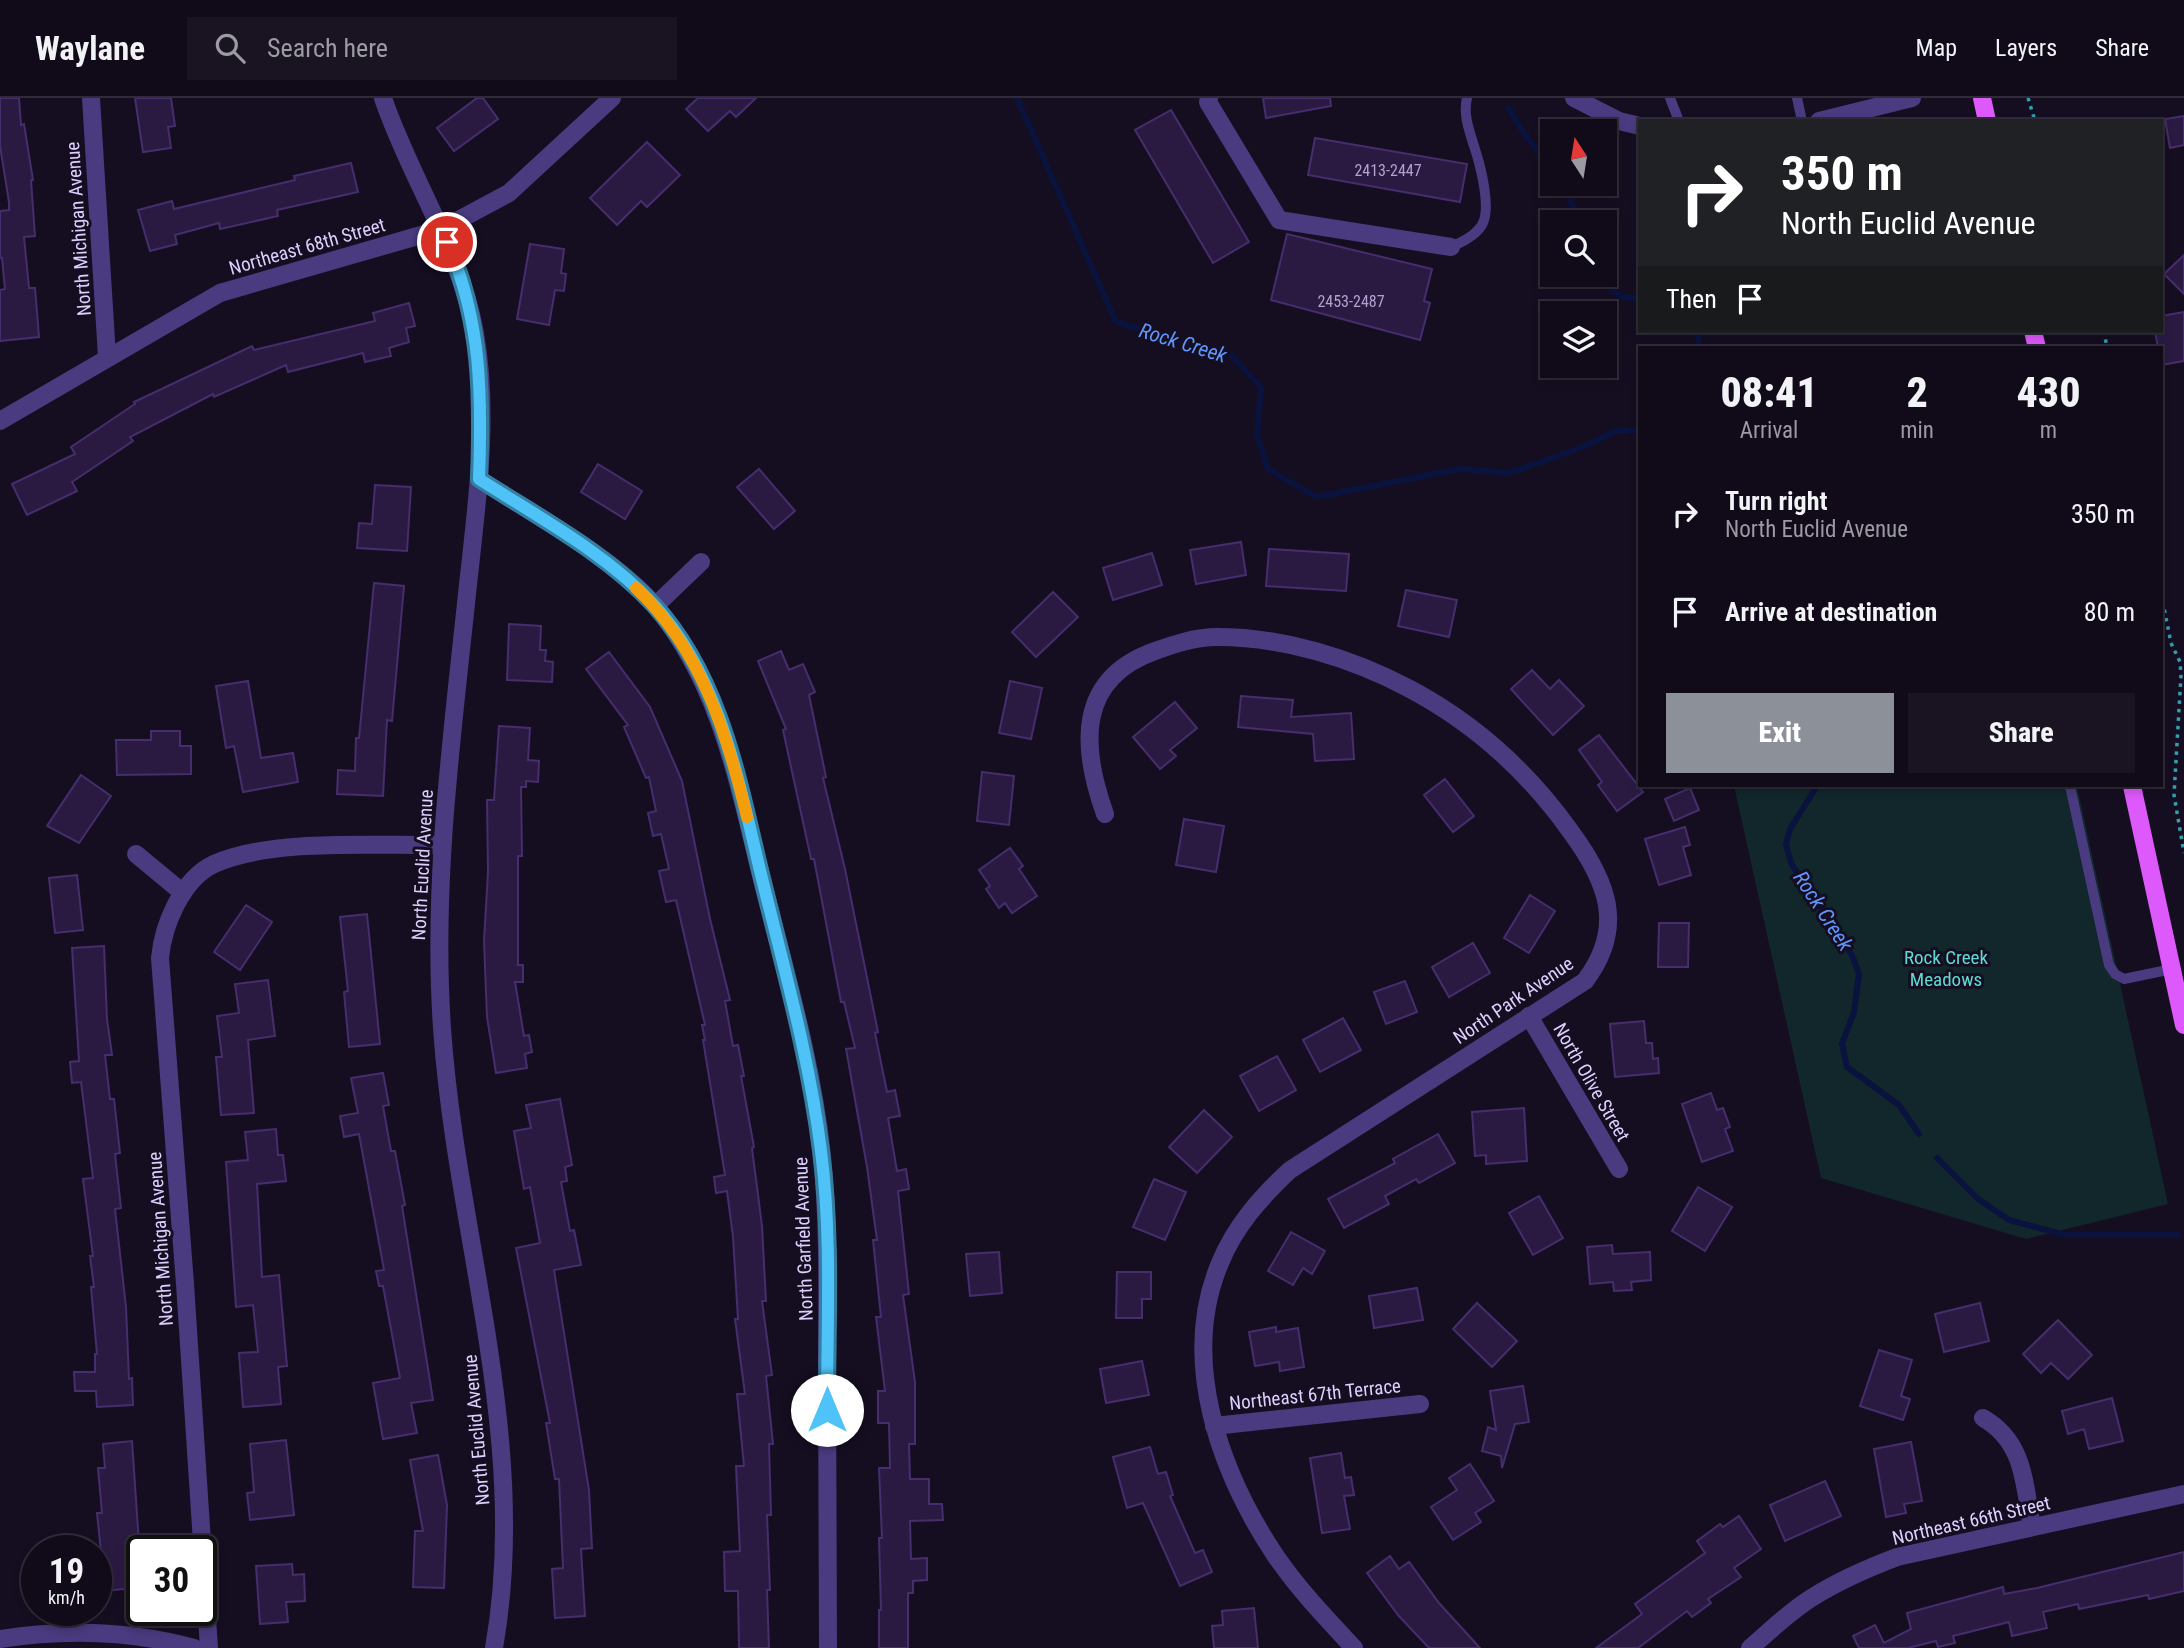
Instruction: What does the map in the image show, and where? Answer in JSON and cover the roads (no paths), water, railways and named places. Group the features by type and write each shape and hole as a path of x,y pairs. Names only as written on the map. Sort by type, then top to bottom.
{"main road":[{"path":"1982,98 1987,119"},
{"path":"2132,787 2178,967 2184,1025"}],"street":[{"name":"North Michigan Avenue","path":"91,98 107,357"},
{"name":"North Euclid Avenue","path":"383,98 412,172 442,229 466,295 475,334 480,375 479,479 441,845 439,961 442,1031 452,1120 498,1399 504,1469 505,1538 501,1608 494,1648"},
{"name":"Northeast 68th Street","path":"0,421 220,293 442,229 509,193 612,98"},
{"path":"1209,98 1208,102 1279,220 1451,247"},
{"path":"1574,98 1619,121 1638,126"},
{"path":"1827,119 1912,98"},
{"name":"North Garfield Avenue","path":"479,479 589,551 623,576 655,606 690,654 709,693 732,754 811,1082 821,1153 827,1224 828,1648"},
{"path":"655,606 701,562"},
{"name":"North Park Avenue","path":"1105,814 1093,782 1089,724 1094,703 1120,669 1142,656 1190,640 1232,638 1283,644 1327,655 1400,684 1449,713 1490,743 1526,776 1557,812 1584,849 1606,892 1608,933 1600,958 1585,981 1290,1170 1254,1205 1235,1233 1220,1262 1209,1294 1205,1361 1214,1426 1223,1456 1255,1523 1276,1556 1313,1604 1354,1648"},
{"path":"136,854 183,893 212,865 271,849 300,846 441,845"},
{"name":"North Michigan Avenue","path":"183,893 169,917 160,958 209,1648"},
{"name":"North Olive Street","path":"1529,1016 1619,1169"},
{"name":"Northeast 67th Terrace","path":"1214,1426 1420,1404"},
{"path":"1983,1418 1997,1426 2014,1446 2032,1527"},
{"name":"Northeast 66th Street","path":"1750,1648 1812,1597 1862,1570 1897,1557 2184,1494"},
{"path":"0,1639 55,1633 111,1634 167,1641 194,1648"}],"lane":[{"path":"1451,247 1467,239 1482,225 1487,211 1477,153 1467,122 1467,98"},
{"path":"1670,98 1677,119"},
{"path":"1797,98 1802,119"},
{"path":"2070,787 2109,965 2115,974 2123,979 2178,967"}],"waterway":[{"name":"Rock Creek","path":"1017,98 1116,322 1231,355 1261,387 1257,435 1268,469 1316,497 1460,469 1510,473 1585,446 1618,430 1638,431"},
{"path":"1509,108 1540,154"},
{"path":"1567,196 1575,210"},
{"path":"1608,287 1620,296 1638,297"},
{"path":"1698,346 1699,333"},
{"name":"Rock Creek","path":"1816,787 1790,829 1786,845 1792,865 1852,955 1859,974 1854,1012 1842,1044 1847,1067 1899,1105 1919,1134"},
{"name":"Rock Creek","path":"1937,1158 1978,1199 2009,1220 2065,1235 2178,1235"}],"park label":[{"name":"Rock Creek Meadows","path":"1946,968"}]}
